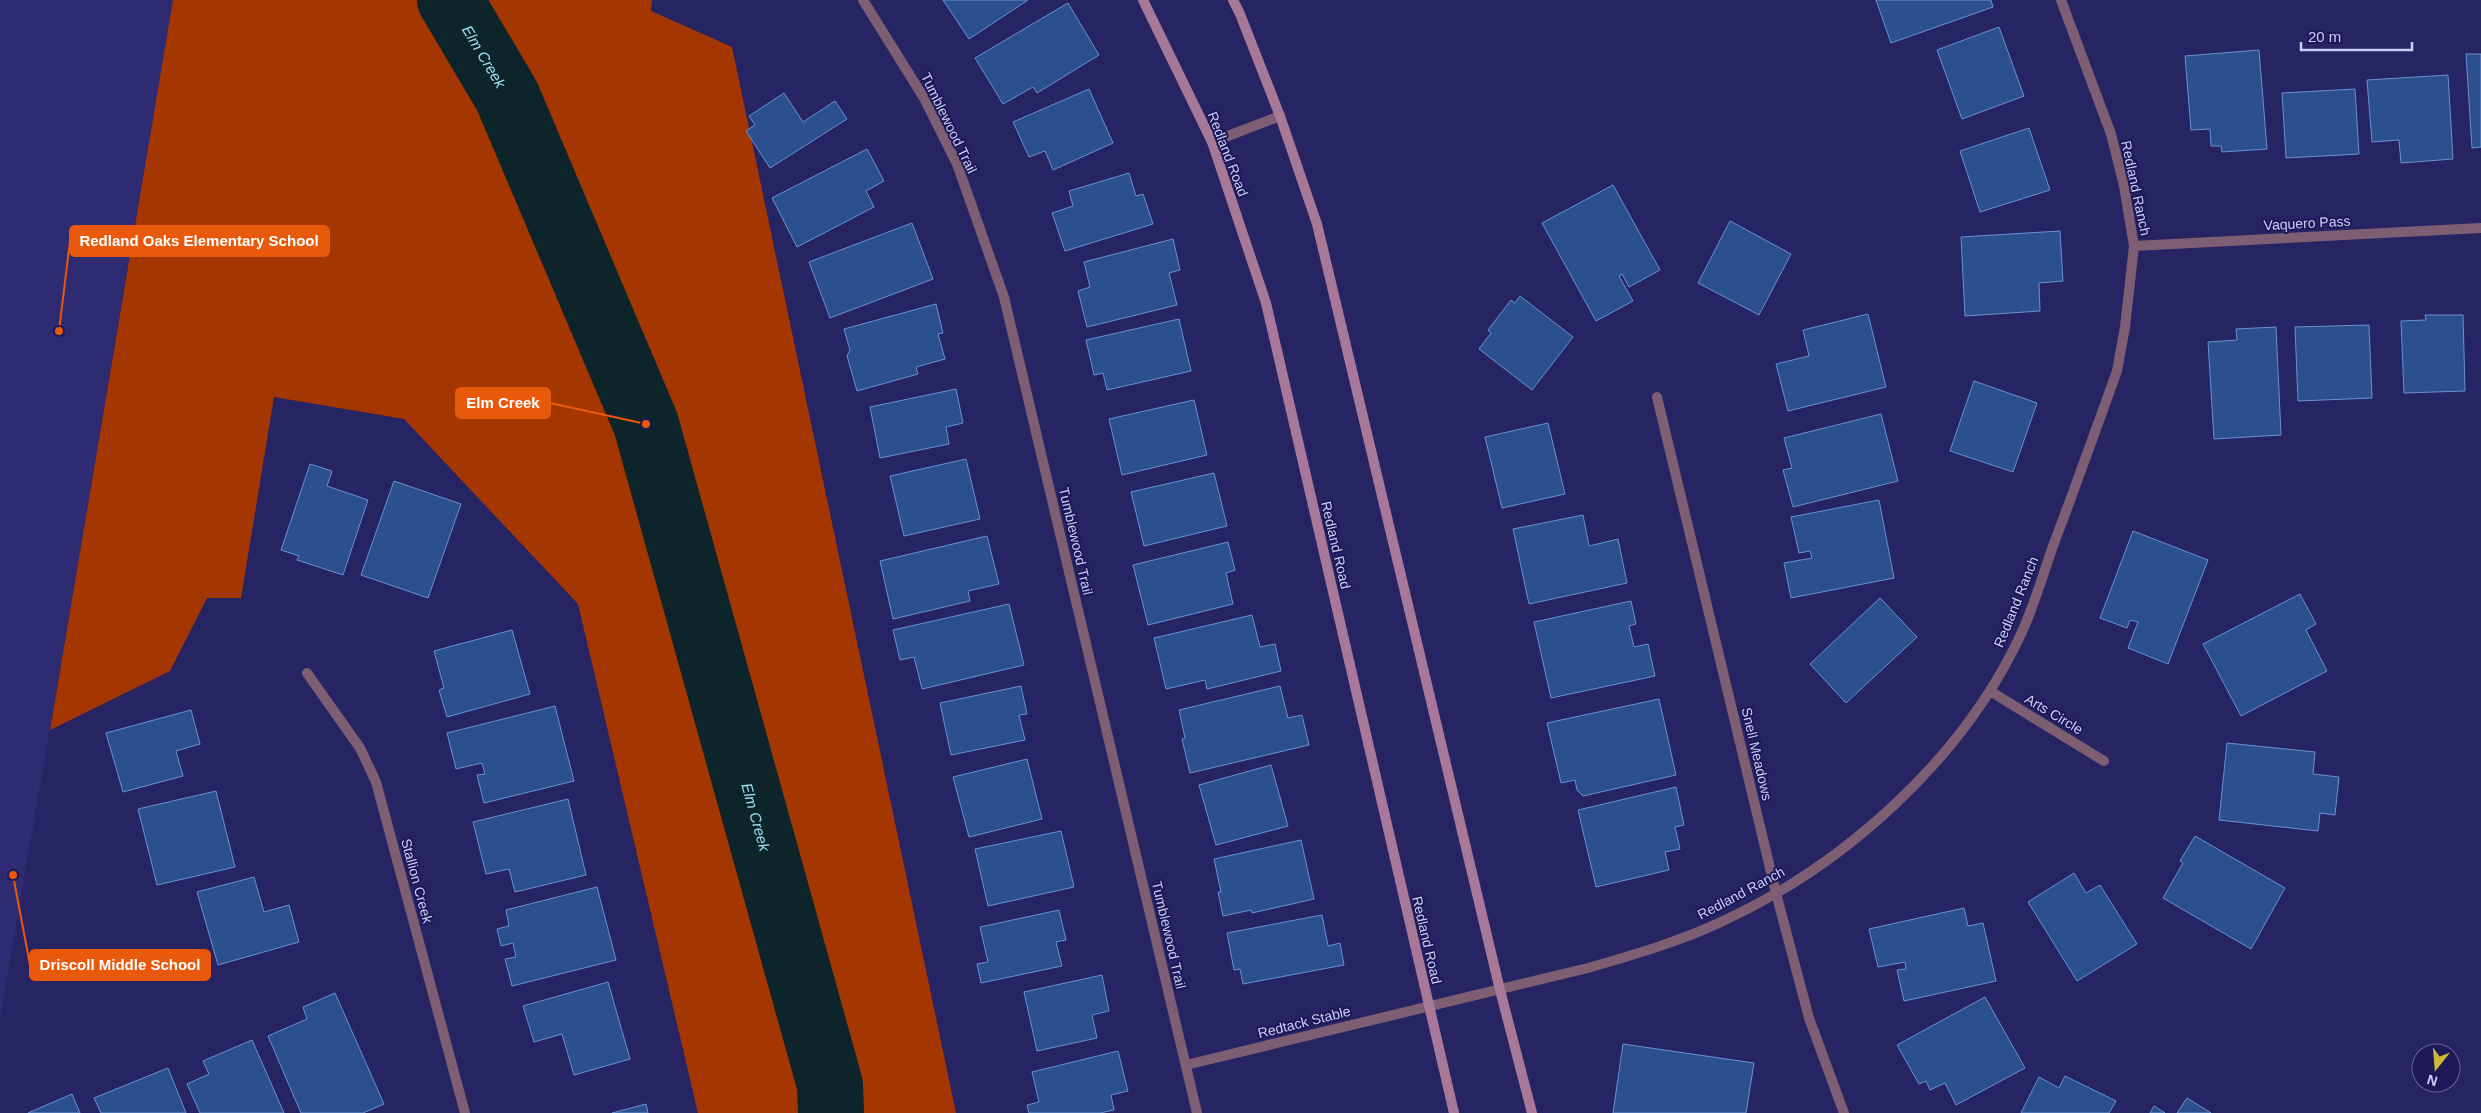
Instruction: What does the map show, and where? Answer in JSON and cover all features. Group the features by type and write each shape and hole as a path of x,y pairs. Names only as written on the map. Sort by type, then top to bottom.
{"main road":[{"name":"Redland Road","path":"1143,0 1212,142 1266,303 1454,1113"},
{"path":"1233,0 1280,116 1317,224 1500,990 1532,1113"}],"street":[{"name":"Tumblewood Trail","path":"862,0 924,98 957,164 1004,297 1197,1113"},
{"name":"Redland Ranch","path":"1429,1007 1588,968 1652,949 1721,922 1776,893 1849,844 1899,800 1945,752 1990,691 2021,633 2117,370 2125,327 2134,246 2124,186 2110,134 2061,0"},
{"path":"1212,142 1280,116"},
{"name":"Vaquero Pass","path":"2134,246 2481,228"},
{"name":"Snell Meadows","path":"1657,397 1776,893 1809,1018 1844,1113"},
{"name":"Stallion Creek","path":"307,673 360,748 376,782 465,1113"},
{"name":"Arts Circle","path":"1990,691 2104,761"},
{"name":"Redtack Stable","path":"1186,1065 1429,1007"}],"shaded area":[{"path":"0,0 173,0 0,1021"},
{"path":"173,0 652,0 651,11 732,47 956,1113 698,1113 578,604 404,419 274,397 241,598 207,598 170,671 50,730"}],"building":[{"path":"943,0 1028,0 969,39"},
{"path":"1876,0 1991,0 1993,7 1891,43"},
{"path":"1068,3 1099,55 1037,93 1033,87 1003,104 975,58"},
{"path":"1999,27 2024,96 1962,119 1937,50"},
{"path":"2259,50 2267,149 2222,152 2221,146 2211,146 2210,129 2191,130 2185,56"},
{"path":"2466,54 2481,54 2481,147 2472,148"},
{"path":"2448,75 2453,159 2401,163 2399,140 2372,142 2367,80"},
{"path":"1089,89 1113,143 1053,170 1045,151 1029,157 1013,122"},
{"path":"2355,89 2359,154 2286,158 2282,93"},
{"path":"784,93 803,122 835,101 847,119 770,168 746,131 755,125 749,116"},
{"path":"2029,128 2050,190 1980,212 1960,151"},
{"path":"867,149 884,181 866,191 874,207 797,247 772,198"},
{"path":"1129,173 1136,196 1143,194 1153,224 1065,251 1052,213 1073,206 1069,191"},
{"path":"1613,185 1660,270 1629,287 1622,274 1619,276 1633,301 1596,321 1542,223"},
{"path":"1730,221 1791,254 1759,315 1698,283"},
{"path":"912,223 933,279 830,318 809,262"},
{"path":"2060,231 2063,281 2039,283 2040,311 1965,316 1961,237"},
{"path":"1173,239 1180,270 1169,273 1177,305 1087,327 1078,291 1090,287 1084,262"},
{"path":"1520,296 1573,337 1532,390 1479,349 1491,333 1488,330 1511,300 1515,303"},
{"path":"936,304 943,333 938,334 945,359 916,367 918,374 857,391 847,356 850,350 844,329"},
{"path":"1868,314 1886,387 1788,411 1776,364 1809,356 1803,330"},
{"path":"2425,315 2463,315 2465,391 2404,393 2401,321 2426,320"},
{"path":"1179,319 1191,371 1107,390 1103,373 1094,375 1086,340"},
{"path":"2369,325 2372,398 2298,401 2295,327"},
{"path":"2276,327 2281,435 2214,439 2208,342 2237,340 2236,329"},
{"path":"1974,381 2037,403 2013,472 1950,451"},
{"path":"956,389 963,423 946,427 949,444 880,458 870,407"},
{"path":"1194,400 1207,455 1122,475 1109,419"},
{"path":"1881,414 1898,481 1793,507 1783,470 1792,468 1784,438"},
{"path":"1548,423 1565,494 1502,508 1485,437"},
{"path":"966,459 980,519 904,536 890,476"},
{"path":"310,464 332,471 327,486 368,500 343,575 297,560 299,556 281,550"},
{"path":"1214,473 1227,526 1144,546 1131,492"},
{"path":"394,481 461,504 428,598 361,575"},
{"path":"1879,500 1894,578 1791,598 1784,563 1812,558 1810,551 1799,553 1791,517"},
{"path":"1583,515 1589,546 1618,539 1627,583 1529,604 1513,529"},
{"path":"2133,531 2208,560 2168,664 2128,648 2138,622 2130,620 2127,628 2100,618"},
{"path":"987,536 999,584 968,591 970,601 893,619 880,561"},
{"path":"1228,542 1235,570 1226,573 1233,604 1148,625 1133,565"},
{"path":"2300,594 2316,624 2306,630 2327,671 2241,716 2203,644"},
{"path":"1880,598 1917,637 1846,703 1810,664"},
{"path":"1631,601 1636,624 1629,626 1634,647 1648,644 1655,676 1551,698 1534,622"},
{"path":"1009,604 1024,665 922,689 914,657 900,660 893,630"},
{"path":"1252,615 1260,647 1275,644 1281,671 1207,689 1205,680 1166,689 1154,638"},
{"path":"512,630 530,694 447,717 439,690 444,688 434,651"},
{"path":"1021,686 1027,714 1019,715 1025,740 951,755 940,703"},
{"path":"1280,686 1288,718 1302,715 1309,745 1190,773 1182,739 1185,738 1179,710"},
{"path":"1659,699 1676,775 1583,796 1577,790 1575,780 1561,783 1547,723"},
{"path":"555,706 574,781 484,803 477,775 485,774 482,763 456,769 447,733"},
{"path":"191,710 200,744 176,751 183,776 123,792 106,733"},
{"path":"2227,743 2315,752 2313,774 2339,777 2335,815 2320,813 2318,831 2219,820"},
{"path":"1027,759 1042,819 969,837 953,777"},
{"path":"1271,765 1288,826 1216,845 1199,785"},
{"path":"1676,787 1684,825 1675,827 1680,849 1665,852 1669,870 1596,887 1578,810"},
{"path":"216,791 235,867 157,885 138,809"},
{"path":"568,799 586,875 515,892 509,869 486,874 473,822"},
{"path":"1061,831 1074,887 988,906 975,849"},
{"path":"2195,836 2285,888 2251,949 2163,898 2183,863 2180,861"},
{"path":"1301,840 1314,899 1252,913 1251,910 1223,916 1218,892 1221,892 1214,859"},
{"path":"2074,873 2086,893 2100,885 2137,944 2077,981 2028,902"},
{"path":"254,877 264,912 289,905 299,942 218,965 197,892"},
{"path":"597,887 616,960 512,986 505,959 516,957 513,943 501,946 497,929 509,926 506,910"},
{"path":"1964,908 1968,926 1983,923 1996,981 1904,1001 1897,970 1906,969 1905,962 1878,967 1869,929"},
{"path":"1059,910 1066,940 1056,942 1062,966 981,983 977,964 988,962 980,927"},
{"path":"1322,915 1328,946 1340,943 1344,965 1243,984 1240,969 1234,970 1227,933"},
{"path":"1102,975 1109,1011 1092,1015 1097,1038 1037,1051 1024,992"},
{"path":"608,982 630,1059 574,1075 562,1034 534,1042 523,1006"},
{"path":"335,993 384,1104 363,1113 301,1113 268,1036 307,1019 303,1007"},
{"path":"1985,997 2025,1068 1956,1105 1945,1083 1930,1090 1926,1081 1919,1084 1897,1045"},
{"path":"252,1040 284,1113 200,1113 187,1084 209,1074 203,1061"},
{"path":"1623,1044 1754,1063 1746,1113 1613,1113"},
{"path":"1118,1051 1128,1091 1111,1095 1114,1110 1100,1113 1029,1113 1027,1105 1039,1102 1032,1072"},
{"path":"168,1068 186,1113 101,1113 94,1098"},
{"path":"2065,1076 2116,1101 2109,1113 2021,1113 2039,1077 2059,1088"},
{"path":"72,1094 80,1113 28,1113"},
{"path":"2187,1098 2211,1113 2177,1113"},
{"path":"646,1104 648,1113 612,1113"},
{"path":"2154,1106 2165,1113 2150,1113"}],"waterway":[{"name":"Elm Creek","path":"450,0 507,96 646,424 830,1085 831,1113"}],"place":[{"name":"Redland Oaks Elementary School","path":"59,331"},
{"name":"Elm Creek","path":"646,424"},
{"name":"Driscoll Middle School","path":"13,875"}]}
